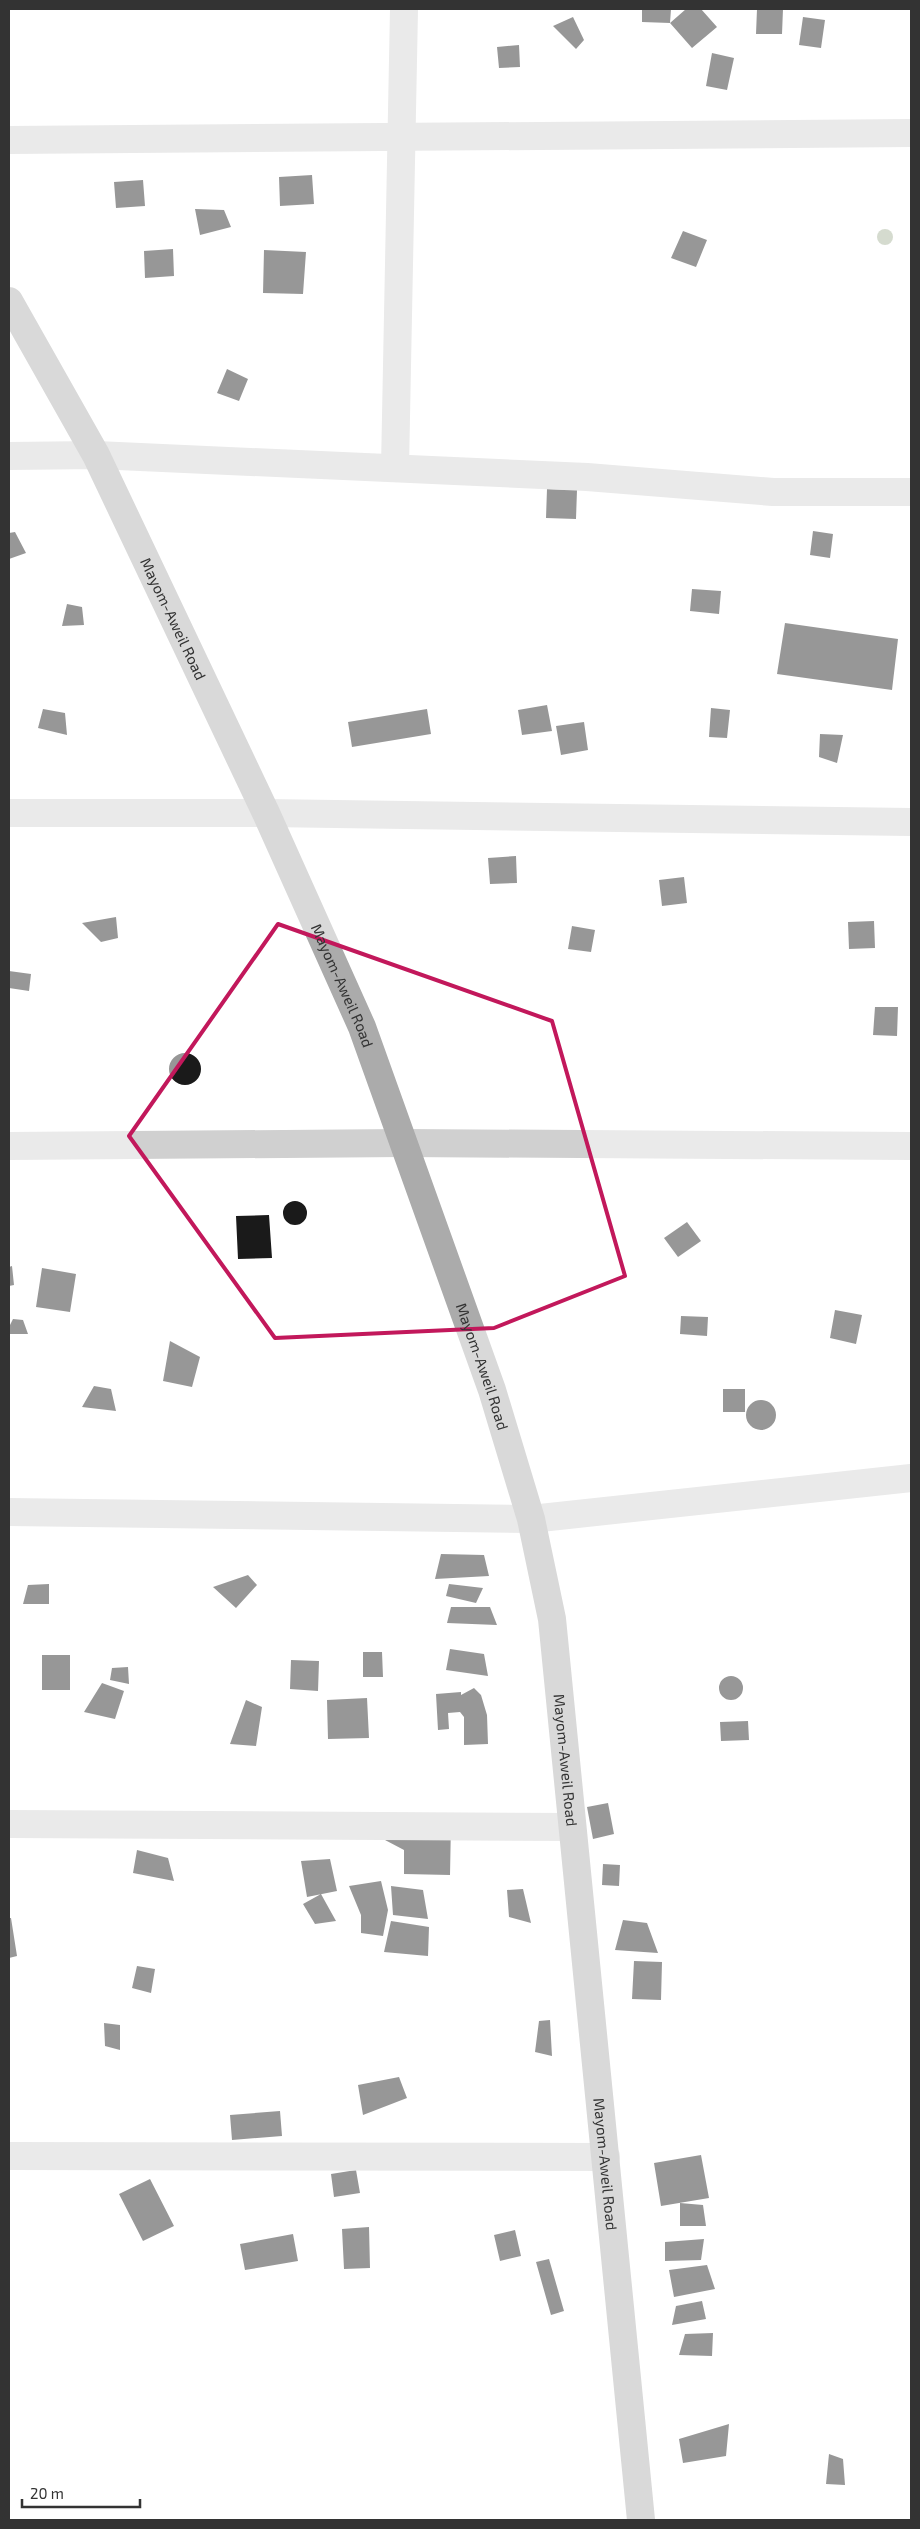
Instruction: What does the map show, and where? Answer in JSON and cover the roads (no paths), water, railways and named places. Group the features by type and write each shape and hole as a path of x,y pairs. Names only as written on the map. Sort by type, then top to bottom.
{"main road":[{"name":"Mayom-Aweil Road","path":"9,301 96,454 266,813 362,1027 492,1390 532,1519 552,1619 641,2520"}],"street":[{"path":"395,468 404,9"},
{"path":"9,140 911,133"},
{"path":"9,456 96,454 587,477 773,492 911,492"},
{"path":"9,813 266,813 911,822"},
{"path":"9,1146 403,1143 911,1146"},
{"path":"9,1512 532,1519 911,1478"},
{"path":"9,1824 572,1827"},
{"path":"9,2156 606,2157"}]}
